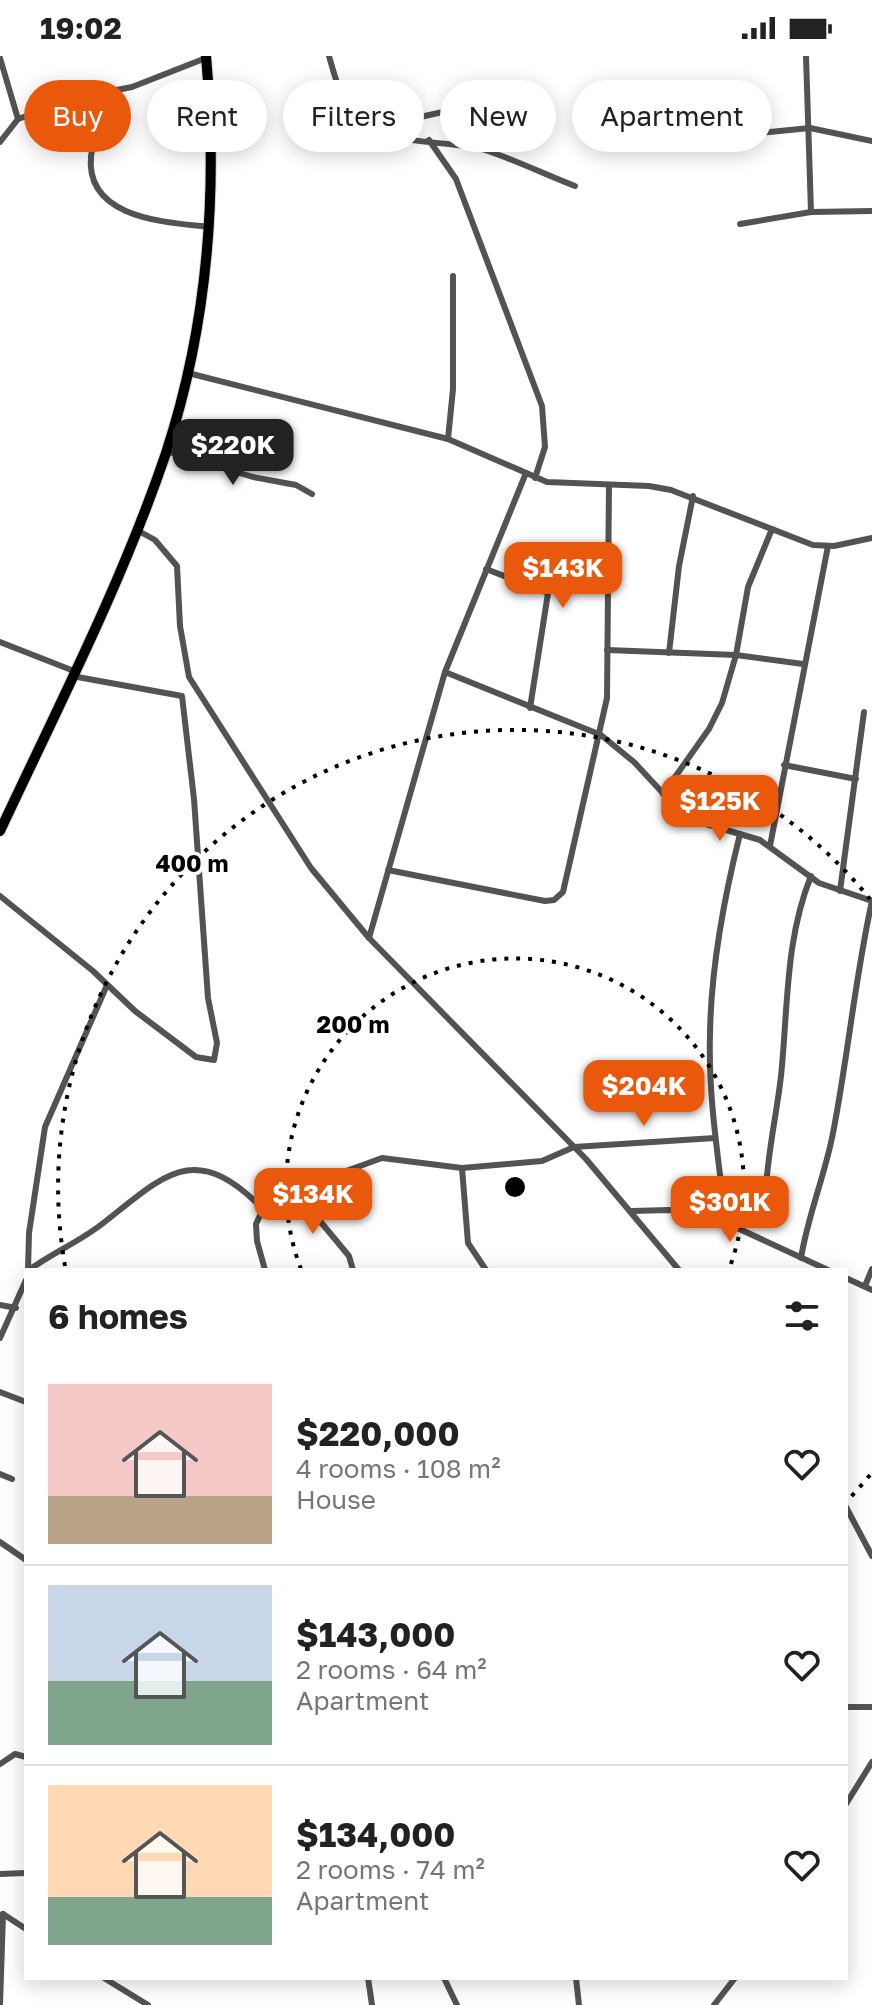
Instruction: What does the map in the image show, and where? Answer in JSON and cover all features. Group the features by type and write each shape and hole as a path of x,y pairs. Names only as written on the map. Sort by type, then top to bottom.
{"main road":[{"path":"0,831 137,530 166,451 188,373 204,286 209,227 212,127 206,57"}],"street":[{"path":"329,56 338,80"},
{"path":"806,56 811,212"},
{"path":"131,84 206,57"},
{"path":"0,58 18,119"},
{"path":"0,94 11,90"},
{"path":"0,142 18,119 24,117"},
{"path":"772,132 810,128 872,141"},
{"path":"424,140 488,151 575,186"},
{"path":"429,140 456,179 542,406 545,447 535,478"},
{"path":"92,152 91,171 97,188 118,208 134,215 209,227"},
{"path":"740,224 811,212 872,211"},
{"path":"448,439 453,389 453,276"},
{"path":"188,373 448,439 535,478 560,485 649,486 693,496 813,545 828,546 872,538"},
{"path":"166,451 253,477 296,485 312,494"},
{"path":"369,938 445,672 526,473"},
{"path":"388,870 545,901 560,897 569,875 607,698 609,485"},
{"path":"669,653 679,566 693,496"},
{"path":"663,794 709,729 722,703 736,655 748,587 772,529"},
{"path":"137,530 155,540 177,566 186,664 199,695 304,857 369,938 574,1147 632,1211 677,1268"},
{"path":"770,846 828,546"},
{"path":"486,569 548,593 530,708"},
{"path":"0,642 73,674 182,696 199,695"},
{"path":"607,650 736,655 803,664"},
{"path":"445,672 601,735 686,818 770,846 811,876 840,891 872,901 859,958 833,1137 807,1223 801,1258"},
{"path":"0,896 135,1011 196,1057 214,1060 217,1043 205,967 194,799 182,696"},
{"path":"840,891 864,712"},
{"path":"784,765 856,779"},
{"path":"726,1224 715,1138 711,1020 724,915 740,834"},
{"path":"724,1208 762,1207 765,1204 766,1166 779,1095 790,967 802,897 811,876"},
{"path":"28,1268 29,1233 45,1127 107,985"},
{"path":"265,1268 256,1224 263,1209 295,1191 382,1158 462,1168 542,1161 574,1147 715,1138"},
{"path":"462,1168 468,1243 485,1268"},
{"path":"32,1268 73,1245 171,1173 209,1171 247,1192 263,1209"},
{"path":"295,1191 349,1256 352,1268"},
{"path":"632,1211 699,1212 824,1268"},
{"path":"848,1279 868,1288 872,1269"},
{"path":"0,1338 24,1286"},
{"path":"0,1305 16,1308"},
{"path":"0,1392 24,1401"},
{"path":"0,1474 12,1479"},
{"path":"848,1511 872,1556"},
{"path":"0,1542 24,1559"},
{"path":"848,1707 872,1707"},
{"path":"0,1764 15,1754 24,1756"},
{"path":"848,1801 872,1762"},
{"path":"0,1874 24,1873"},
{"path":"2,1913 24,1928"},
{"path":"0,2005 2,1913"},
{"path":"107,1980 148,2005"},
{"path":"368,1980 372,2005"},
{"path":"445,1980 457,2005"},
{"path":"576,1980 579,2005"},
{"path":"714,2005 733,1980"}]}
